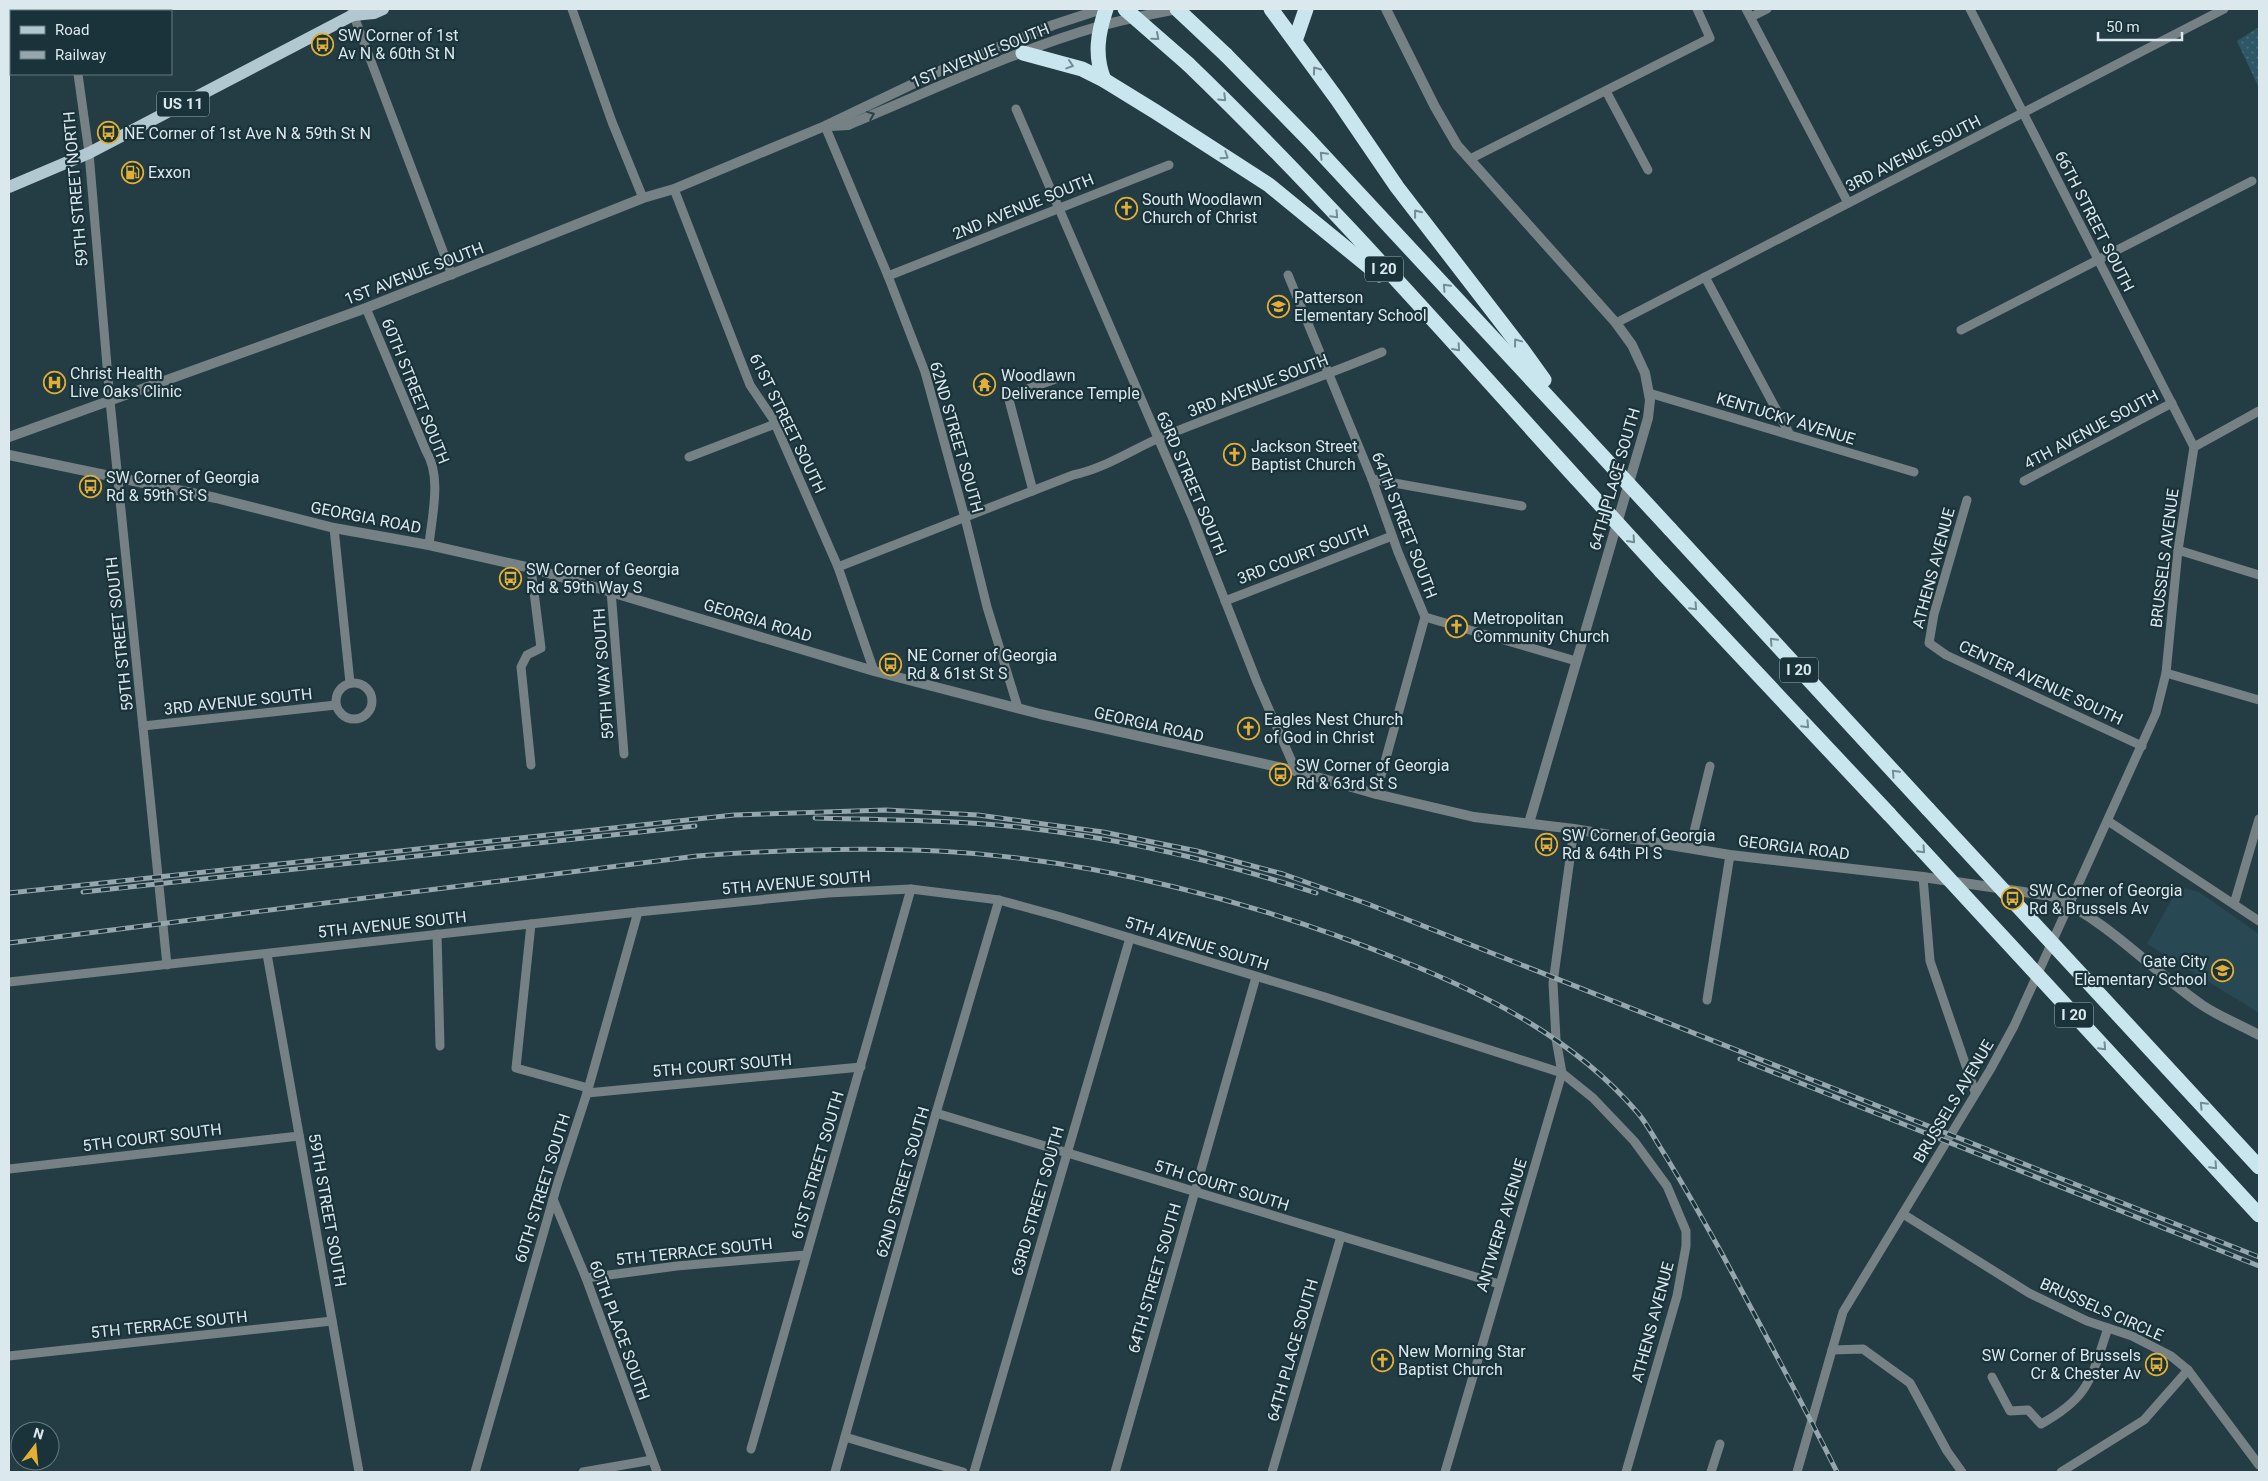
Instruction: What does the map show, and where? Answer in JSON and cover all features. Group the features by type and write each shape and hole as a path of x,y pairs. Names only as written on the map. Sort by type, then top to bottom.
{"highway":[{"path":"1104,80 1097,56 1100,26 1106,9"},
{"name":"I 20","path":"1125,9 1228,102 1314,193 1661,571 1889,814 2259,1215"},
{"name":"I 20","path":"1177,9 1226,55 1309,140 2259,1167"},
{"path":"1271,9 1397,187 1521,348 1574,425"},
{"path":"1295,42 1306,9"},
{"path":"1022,53 1063,63 1104,80 1269,185 1322,227 1436,324"}],"main road":[{"name":"US 11","path":"9,186 89,153 354,11 374,13 383,9"}],"street":[{"path":"572,9 612,122 642,198"},
{"name":"1ST AVENUE SOUTH","path":"9,437 366,308 642,198 674,189 825,126 940,71 1053,25 1102,9"},
{"name":"1ST AVENUE SOUTH","path":"825,126 848,125 1022,53 1100,26 1177,9"},
{"name":"64TH PLACE SOUTH","path":"1386,9 1435,107 1457,145 1616,323 1640,360 1649,392 1648,418 1529,823"},
{"path":"1470,160 1710,38 1697,9"},
{"path":"1767,9 1748,13 1848,203"},
{"name":"66TH STREET SOUTH","path":"1970,9 2194,447"},
{"name":"3RD AVENUE SOUTH","path":"1616,323 2224,9"},
{"path":"354,11 452,275"},
{"name":"59TH STREET NORTH","path":"78,75 89,153 102,300"},
{"path":"1606,91 1648,170"},
{"name":"63RD STREET SOUTH","path":"1016,109 1193,519 1296,771"},
{"name":"62ND STREET SOUTH","path":"825,126 888,276 925,372 987,607 1018,708"},
{"name":"2ND AVENUE SOUTH","path":"888,276 1169,165"},
{"path":"1961,330 2252,181"},
{"name":"61ST STREET SOUTH","path":"674,189 750,385 775,424 838,567 874,670"},
{"name":"64TH STREET SOUTH","path":"1288,275 1330,374 1425,617 1376,794"},
{"path":"1705,277 1790,435"},
{"name":"59TH STREET SOUTH","path":"102,300 110,401 167,964"},
{"name":"60TH STREET SOUTH","path":"366,308 432,462 434,476 429,545"},
{"name":"3RD AVENUE SOUTH","path":"838,567 1073,475 1088,472 1158,439 1330,374 1382,352"},
{"path":"1033,491 1008,396 1064,376"},
{"name":"KENTUCKY AVENUE","path":"1649,392 1914,472"},
{"name":"4TH AVENUE SOUTH","path":"2024,481 2172,403"},
{"path":"2194,447 2259,412"},
{"path":"689,458 775,424"},
{"name":"BRUSSELS AVENUE","path":"1797,1472 1843,1312 1990,1070 2014,1026 2156,713 2166,673 2178,550 2194,447"},
{"name":"GEORGIA ROAD","path":"9,454 216,498 334,528 429,545 531,568 874,670 1018,708 1146,739 1296,771 1376,794 1474,817 1574,829 1730,855 1922,877 2051,896 2070,904 2105,928 2203,1005 2259,1035"},
{"path":"1372,479 1522,506"},
{"name":"ATHENS AVENUE","path":"1929,643 1934,614 1966,500"},
{"path":"334,528 350,683"},
{"name":"3RD COURT SOUTH","path":"1225,601 1392,536"},
{"path":"2178,550 2259,575"},
{"path":"531,568 541,648 527,655 521,667 532,765"},
{"name":"59TH WAY SOUTH","path":"611,591 624,754"},
{"path":"1425,617 1576,661"},
{"name":"CENTER AVENUE SOUTH","path":"1929,643 1946,655 2142,746"},
{"path":"2166,673 2259,700"},
{"path":"350,683 362,685 370,693 372,699 369,711 365,715 354,719 342,715 336,705 337,694 345,685 350,683"},
{"name":"3RD AVENUE SOUTH","path":"144,726 336,705"},
{"path":"1690,848 1710,766"},
{"path":"2234,904 2259,819"},
{"path":"2108,821 2259,921"},
{"name":"ANTWERP AVENUE","path":"1445,1472 1562,1072 1556,1039 1553,983 1574,829"},
{"path":"1706,1000 1730,855"},
{"path":"1922,877 1930,961 1975,1092"},
{"name":"61ST STREET SOUTH","path":"752,1449 912,889"},
{"name":"5TH AVENUE SOUTH","path":"9,982 638,912 828,893 912,889 999,900 1256,976 1562,1072"},
{"name":"62ND STREET SOUTH","path":"835,1472 936,1114 999,900"},
{"name":"60TH STREET SOUTH","path":"475,1472 638,912"},
{"path":"531,924 516,1068 587,1090"},
{"path":"438,934 440,1046"},
{"name":"63RD STREET SOUTH","path":"974,1472 1066,1151 1130,938"},
{"name":"59TH STREET SOUTH","path":"267,954 359,1472"},
{"name":"64TH STREET SOUTH","path":"1115,1472 1256,976"},
{"name":"5TH COURT SOUTH","path":"587,1090 861,1067"},
{"name":"ATHENS AVENUE","path":"1562,1072 1593,1098 1634,1141 1667,1186 1686,1231 1686,1246 1677,1296 1626,1472"},
{"name":"5TH COURT SOUTH","path":"936,1114 1066,1151 1499,1284"},
{"name":"5TH COURT SOUTH","path":"9,1169 299,1136"},
{"name":"60TH PLACE SOUTH","path":"553,1199 586,1278 656,1472"},
{"name":"BRUSSELS CIRCLE","path":"1902,1214 2028,1293 2087,1321 2132,1336 2171,1356 2188,1370 2259,1465"},
{"name":"64TH PLACE SOUTH","path":"1272,1472 1341,1236"},
{"name":"5TH TERRACE SOUTH","path":"586,1278 677,1266 806,1255"},
{"name":"5TH TERRACE SOUTH","path":"9,1356 332,1321"},
{"path":"1992,1376 2010,1411 2028,1410 2041,1424 2060,1414 2077,1399 2089,1383 2108,1328"},
{"path":"1832,1350 1863,1349 1910,1383 1947,1450 1962,1472"},
{"path":"2061,1472 2144,1420 2188,1370"},
{"path":"845,1437 963,1472"},
{"path":"1712,1472 1720,1444"},
{"path":"583,1472 652,1460"}],"shaded area":[{"path":"2259,27 2259,88 2237,41"},
{"name":"Gate City Elementary School","path":"2184,888 2199,892 2259,934 2259,1013 2147,944 2174,895"}],"railway":[{"path":"9,893 734,815 886,810 978,815 1103,832 1197,851 1283,874 1368,904 2259,1257"},
{"path":"815,818 974,823 1063,833 1173,853 1316,893"},
{"path":"83,892 695,826"},
{"path":"9,943 697,856 787,851 847,849 908,850 996,856 1055,863 1114,874 1232,902 1346,939 1465,988 1497,1004 1558,1041 1586,1062 1612,1086 1643,1120 1684,1186 1765,1334 1837,1472"},
{"path":"1740,1059 2259,1266"}],"place":[{"name":"SW Corner of 1st Av N & 60th St N","path":"322,44"},
{"name":"NE Corner of 1st Ave N & 59th St N","path":"108,133"},
{"name":"Exxon","path":"132,172"},
{"name":"South Woodlawn Church of Christ","path":"1126,208"},
{"name":"Patterson Elementary School","path":"1278,306"},
{"name":"Christ Health Live Oaks Clinic","path":"54,382"},
{"name":"Woodlawn Deliverance Temple","path":"985,384"},
{"name":"Jackson Street Baptist Church","path":"1235,455"},
{"name":"SW Corner of Georgia Rd & 59th St S","path":"90,486"},
{"name":"SW Corner of Georgia Rd & 59th Way S","path":"510,578"},
{"name":"Metropolitan Community Church","path":"1457,627"},
{"name":"NE Corner of Georgia Rd & 61st St S","path":"891,664"},
{"name":"Eagles Nest Church of God in Christ","path":"1248,728"},
{"name":"SW Corner of Georgia Rd & 63rd St S","path":"1280,774"},
{"name":"SW Corner of Georgia Rd & 64th Pl S","path":"1546,844"},
{"name":"SW Corner of Georgia Rd & Brussels Av","path":"2013,899"},
{"name":"Gate City Elementary School","path":"2223,970"},
{"name":"New Morning Star Baptist Church","path":"1382,1360"},
{"name":"SW Corner of Brussels Cr & Chester Av","path":"2157,1364"}]}
